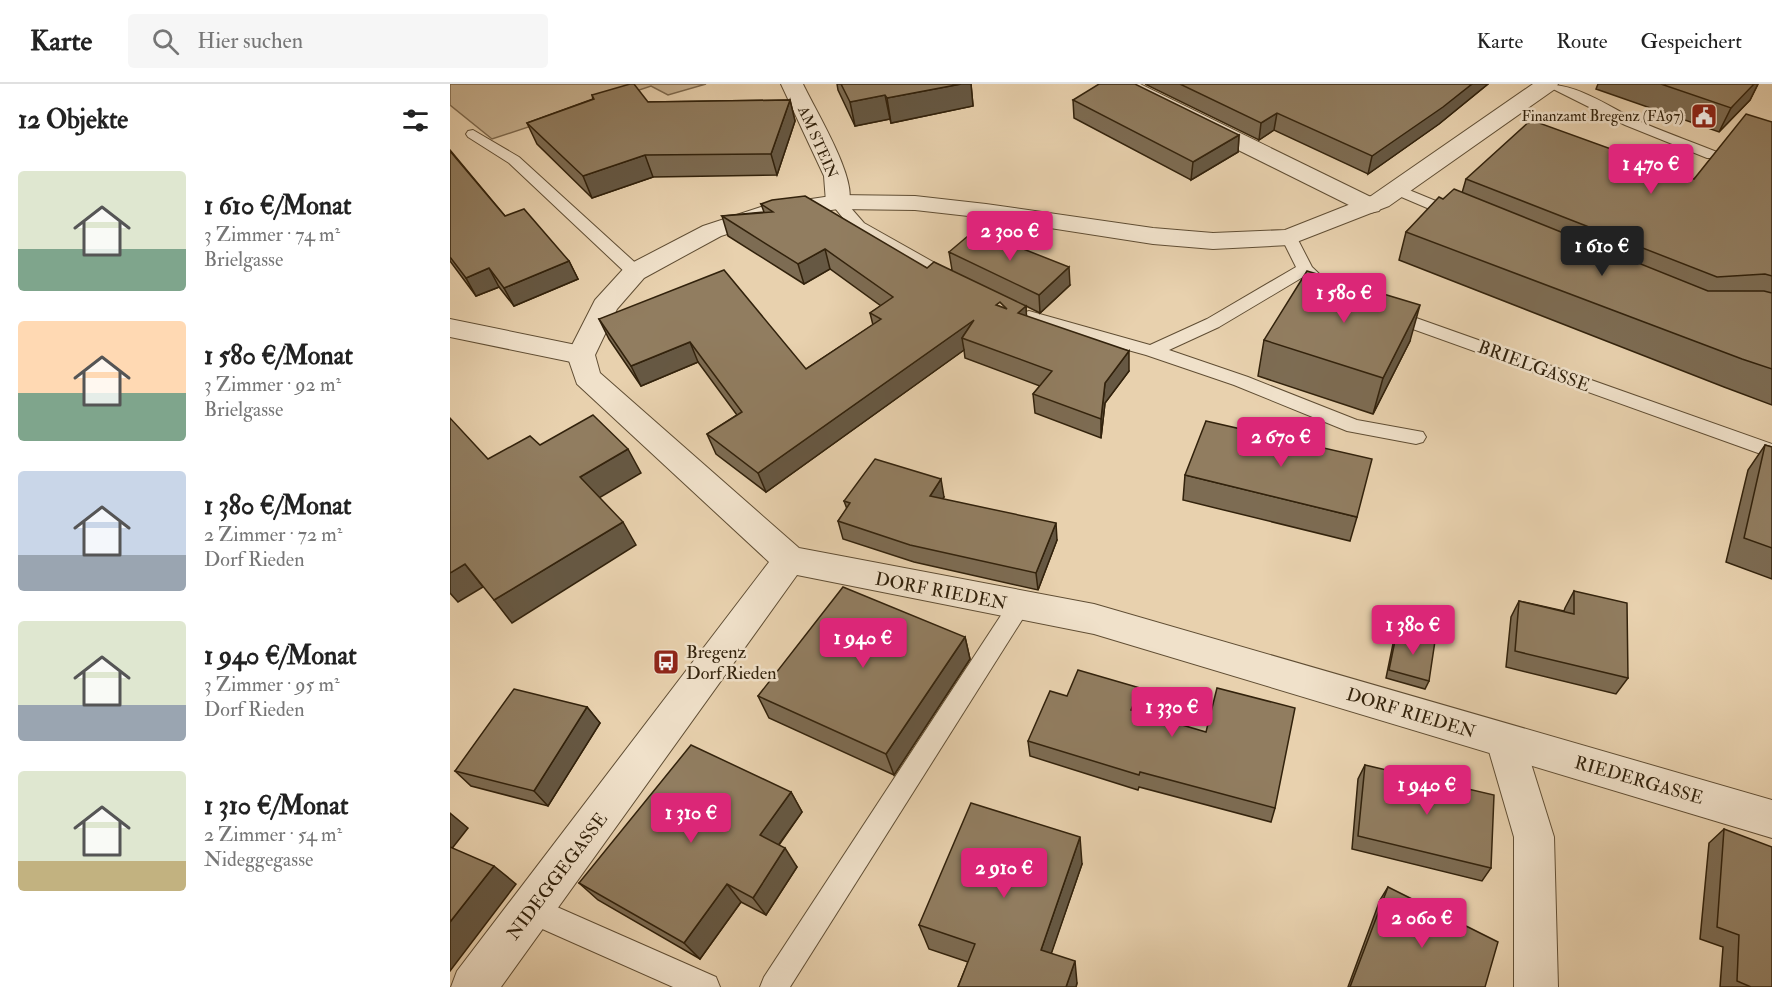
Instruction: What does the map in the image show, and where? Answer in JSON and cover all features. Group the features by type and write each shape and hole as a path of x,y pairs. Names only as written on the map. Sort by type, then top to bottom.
{"street":[{"name":"AM STEIN","path":"792,84 836,176 838,202"},
{"path":"1123,84 1370,206"},
{"path":"789,560 587,377 581,355 604,306 635,273 712,231 772,211 838,202 915,203 1193,240 1289,237 1370,206 1397,190 1549,84"},
{"path":"450,328 581,355"},
{"name":"DORF RIEDEN","path":"789,560 1094,619 1505,741"},
{"name":"NIDEGGEGASSE","path":"473,987 789,560"},
{"path":"1505,741 1534,837 1536,987"},
{"name":"RIEDERGASSE","path":"1505,741 1772,819"}],"lane":[{"path":"1549,84 1601,106 1630,122 1712,155"},
{"path":"473,134 514,160 635,273"},
{"path":"1397,190 1472,221"},
{"path":"838,202 858,226 937,272 966,286"},
{"path":"1289,237 1305,268 1330,294 1341,298"},
{"path":"1152,351 1213,323 1305,268"},
{"path":"1015,310 1035,320 1152,351 1241,381 1354,426 1416,437"},
{"name":"BRIELGASSE","path":"1375,310 1772,451"},
{"path":"774,987 1019,606"},
{"path":"532,910 706,987"}],"shaded area":[{"path":"450,84 706,84 668,95 651,86 492,139 450,105"}],"building":[{"path":"634,84 648,102 790,100 771,154 645,155 583,176 527,123 594,99 592,95"},
{"path":"841,84 961,84 887,98 885,95 850,102"},
{"path":"1099,84 1135,84 1239,135 1193,162 1073,100"},
{"path":"1180,84 1472,84 1372,156 1277,113 1261,123"},
{"path":"1661,84 1754,84 1731,108"},
{"path":"1746,114 1772,122 1772,276 1765,274 1717,277 1466,179 1531,120 1694,179"},
{"path":"450,151 505,216 524,209 569,261 504,288 489,268 466,278 450,257"},
{"path":"1454,189 1708,291 1772,293 1772,369 1406,232 1439,197 1443,199"},
{"path":"805,196 927,268 934,262 1026,306 1018,313 1129,351 1105,383 1101,419 1033,394 1052,371 962,338 974,320 758,473 707,434 742,412 690,342 631,366 599,319 724,270 806,369 881,319 870,313 893,297 825,249 798,264 722,216 773,212 761,204 772,200","holes":["1000,302 1007,309 996,305"]},
{"path":"975,230 1069,267 1039,295 949,252"},
{"path":"1307,271 1420,305 1383,378 1264,340"},
{"path":"593,415 628,449 580,477 623,522 494,600 465,564 450,573 450,418 488,459 530,436 540,445"},
{"path":"1206,421 1372,459 1357,517 1185,475"},
{"path":"1765,445 1772,447 1772,548 1744,538"},
{"path":"875,459 941,479 930,496 1056,523 1036,573 910,545 838,521 850,503 844,501"},
{"path":"843,587 965,637 886,754 758,696"},
{"path":"1574,591 1627,603 1628,678 1515,651 1519,601 1574,614"},
{"path":"1397,631 1435,641 1429,681 1389,670"},
{"path":"1078,670 1140,688 1131,710 1206,732 1217,688 1295,708 1275,808 1140,772 1139,775 1028,741 1050,691 1067,696"},
{"path":"514,689 587,707 534,791 455,771"},
{"path":"691,745 791,792 760,835 785,848 753,898 727,884 684,943 579,883"},
{"path":"1365,765 1494,795 1491,868 1358,836"},
{"path":"971,803 1080,837 1041,950 1075,961 1066,987 958,987 975,944 919,925"},
{"path":"1724,829 1772,847 1772,987 1751,987 1737,981 1739,935 1717,927"},
{"path":"450,847 494,866 450,922"},
{"path":"1388,887 1498,942 1485,987 1350,987"}],"place":[{"name":"Finanzamt Bregenz (FA97)","path":"1704,116"},
{"name":"Bregenz Dorf Rieden","path":"666,662"}]}
